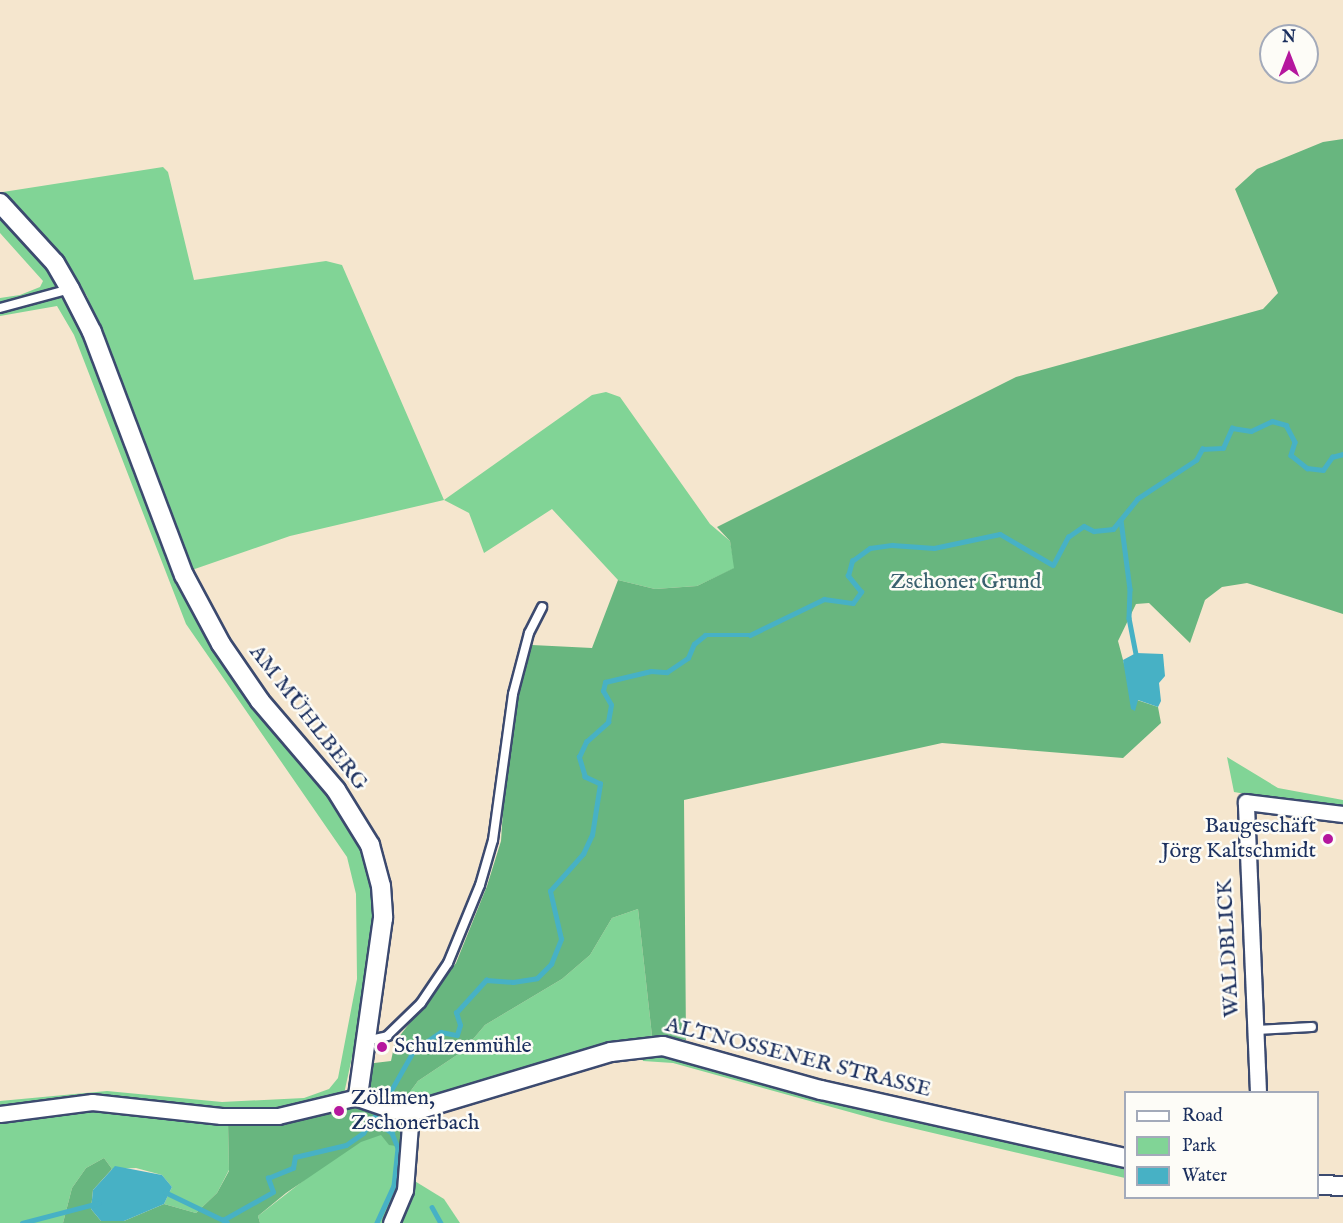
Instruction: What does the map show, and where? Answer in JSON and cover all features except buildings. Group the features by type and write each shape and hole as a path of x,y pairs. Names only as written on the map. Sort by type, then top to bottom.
{"street":[{"name":"AM MÜHLBERG","path":"0,203 55,263 92,332 184,575 210,624 260,701 336,790 372,852 381,886 383,918 365,1041 362,1099"},
{"name":"WALDBLICK","path":"1258,1091 1246,802 1343,814"},
{"name":"ALTNOSSENER STRASSE","path":"362,1099 392,1109 411,1112 611,1052 663,1046 821,1090 1124,1158"},
{"path":"0,1114 92,1102 221,1116 278,1116 362,1099"},
{"path":"391,1223 405,1190 411,1112"},
{"path":"1319,1185 1343,1186"}],"lane":[{"path":"0,308 70,289"},
{"path":"365,1041 387,1036 421,1003 448,963 480,885 493,840 513,694 529,633 542,607"},
{"path":"1256,1030 1312,1027"}],"green space":[{"name":"Zschoner Grund","path":"1343,139 1343,614 1247,583 1222,587 1205,600 1190,643 1149,603 1136,604 1118,641 1131,690 1131,709 1137,700 1158,707 1161,723 1123,758 942,743 684,800 686,1040 652,1036 638,909 612,918 590,955 562,979 485,1025 463,1051 418,1081 404,1100 370,1087 366,1064 391,1061 395,1042 456,963 487,886 501,841 505,779 518,692 532,645 592,648 618,580 655,589 697,586 734,568 730,541 717,527 1016,377 1263,309 1278,293 1235,189 1257,169 1323,142"},
{"path":"163,167 168,172 194,280 326,261 342,265 444,500 290,536 189,571 87,296 56,250 3,192"},
{"path":"0,210 29,240 60,283 56,288 0,305 0,298 20,295 40,287 43,281 0,233"},
{"path":"57,296 70,301 79,320 179,580 364,847 378,903 370,974 344,1094 299,1105 250,1110 92,1096 0,1107 0,1101 107,1091 222,1102 304,1098 329,1089 338,1078 357,979 356,894 347,857 186,624 74,335 57,306 0,316 0,312"},
{"path":"606,392 620,397 710,524 730,541 735,568 697,586 655,589 618,580 552,509 484,553 469,513 444,500 592,395"},
{"path":"1227,757 1278,788 1343,800 1343,811 1234,792"},
{"path":"638,909 652,1036 603,1044 413,1102 404,1100 418,1081 463,1051 485,1025 562,979 590,955 612,918"},
{"path":"658,1051 1124,1165 1124,1178 882,1121 673,1063 643,1061 641,1054"},
{"path":"356,1105 392,1120 404,1135 403,1147 389,1145 381,1135 361,1142 286,1193 258,1216 260,1223 63,1223 72,1188 86,1168 104,1158 112,1169 93,1190 91,1209 101,1221 124,1221 164,1204 196,1213 217,1193 229,1171 228,1122 300,1118"},
{"path":"91,1108 228,1122 229,1170 217,1193 196,1213 164,1204 172,1187 162,1175 136,1168 112,1169 104,1158 86,1168 72,1188 63,1223 0,1223 0,1119"},
{"path":"381,1134 403,1147 397,1188 383,1223 260,1223 258,1216 326,1163 361,1141"},
{"path":"413,1180 444,1199 460,1223 396,1223"}],"water":[{"path":"1136,653 1163,654 1165,676 1159,683 1161,701 1158,707 1138,700 1135,711 1131,709 1123,660"},
{"path":"115,1166 162,1175 172,1187 164,1204 124,1221 101,1221 91,1209 93,1190"}],"waterway":[{"path":"385,1101 414,1050 441,1032 457,1035 460,1025 456,1013 486,980 513,982 537,978 551,964 561,939 550,891 583,854 592,835 600,784 585,777 579,757 586,742 608,722 611,705 603,691 605,682 651,671 667,672 688,658 694,644 705,635 750,635 824,599 853,603 861,592 848,576 852,561 870,548 892,545 934,548 1000,534 1053,565 1068,537 1084,526 1094,531 1113,529 1137,499 1196,460 1202,449 1223,448 1232,428 1251,431 1272,421 1286,425 1295,442 1291,455 1307,468 1323,470 1332,457 1343,454"},
{"path":"1121,520 1130,589 1129,618 1136,653"},
{"path":"227,1223 223,1220 273,1192 268,1178 293,1168 295,1157 346,1145 363,1133 379,1110"},
{"path":"373,1119 392,1133 398,1148 394,1186 377,1223"},
{"path":"165,1192 223,1220"},
{"path":"22,1223 98,1203"},
{"path":"432,1207 441,1223"}],"place":[{"name":"Baugeschäft Jörg Kaltschmidt","path":"1328,839"},
{"name":"Schulzenmühle","path":"382,1047"},
{"name":"Zöllmen, Zschonerbach","path":"339,1111"}]}
